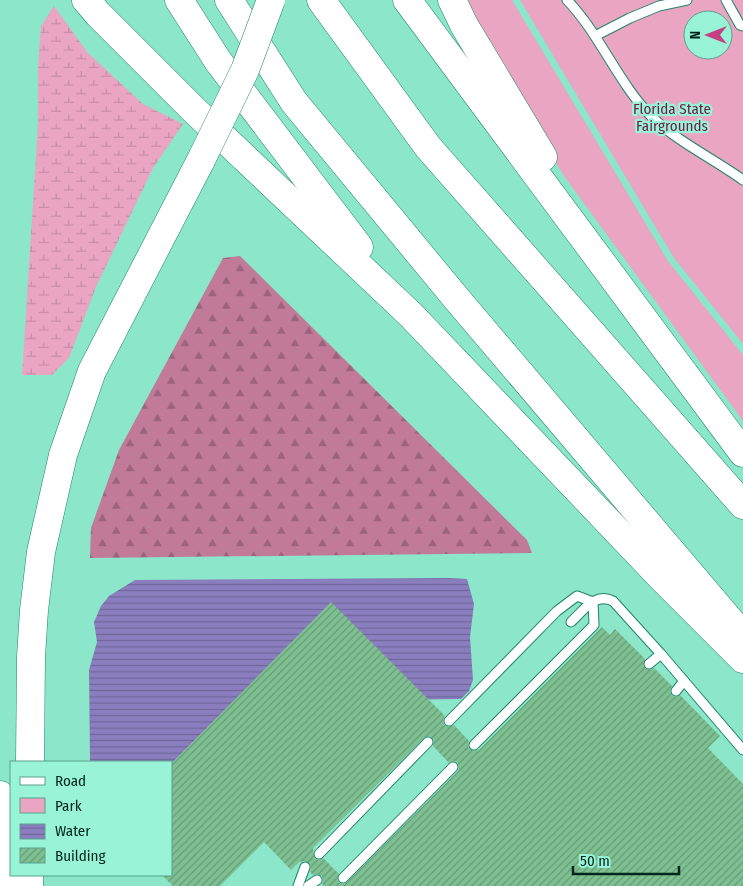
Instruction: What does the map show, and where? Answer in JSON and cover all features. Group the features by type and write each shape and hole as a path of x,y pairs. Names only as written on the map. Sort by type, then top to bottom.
{"main road":[{"path":"86,0 194,110 410,315 743,660"},
{"path":"180,0 218,61 410,315"},
{"path":"229,0 294,102 456,298 743,636"},
{"path":"30,761 31,657 40,552 63,455 92,371 202,160 245,70 271,0"},
{"path":"321,0 428,147 743,505"},
{"path":"407,0 743,453"},
{"path":"452,0 464,25 625,294"},
{"path":"0,795 3,886"}],"lane":[{"path":"567,0 652,117 743,180"},
{"path":"595,36 659,6 687,0"},
{"path":"726,0 740,25 743,26"},
{"path":"450,721 557,611 577,596 593,602"},
{"path":"572,622 598,598 606,597 613,601 684,680 743,750"},
{"path":"474,746 594,625 593,602"},
{"path":"649,664 661,654"},
{"path":"676,691 684,680"},
{"path":"319,854 428,742"},
{"path":"342,878 453,767"},
{"path":"298,886 305,867"}],"green space":[{"path":"461,0 512,0 668,261 743,355 743,421 564,176 472,22"},
{"name":"Florida State Fairgrounds","path":"520,0 743,0 743,344 674,258"},
{"path":"54,6 88,53 143,104 183,124 153,168 96,287 69,358 52,375 22,375 38,125 38,67 41,26"},
{"path":"240,256 527,540 532,553 90,558 91,528 119,450 223,258"}],"water":[{"path":"467,579 474,604 470,637 473,680 469,691 461,699 233,702 172,763 172,761 90,761 89,670 97,642 94,622 101,606 109,596 135,580"}],"building":[{"path":"331,602 445,716 443,720 444,725 448,727 454,725 469,741 468,747 473,751 479,750 602,627 610,635 615,629 645,659 643,665 645,668 650,670 654,668 672,686 670,691 672,696 680,695 720,736 708,748 743,784 743,886 324,886 322,884 322,876 313,875 310,872 311,866 309,863 299,862 291,870 264,842 220,886 173,886 163,876 172,876 172,763","holes":["429,736 434,740 433,746 449,763 454,761 458,763 458,771 347,882 344,884 339,883 337,879 339,874 323,858 318,860 314,858 313,848 424,738"]}]}
